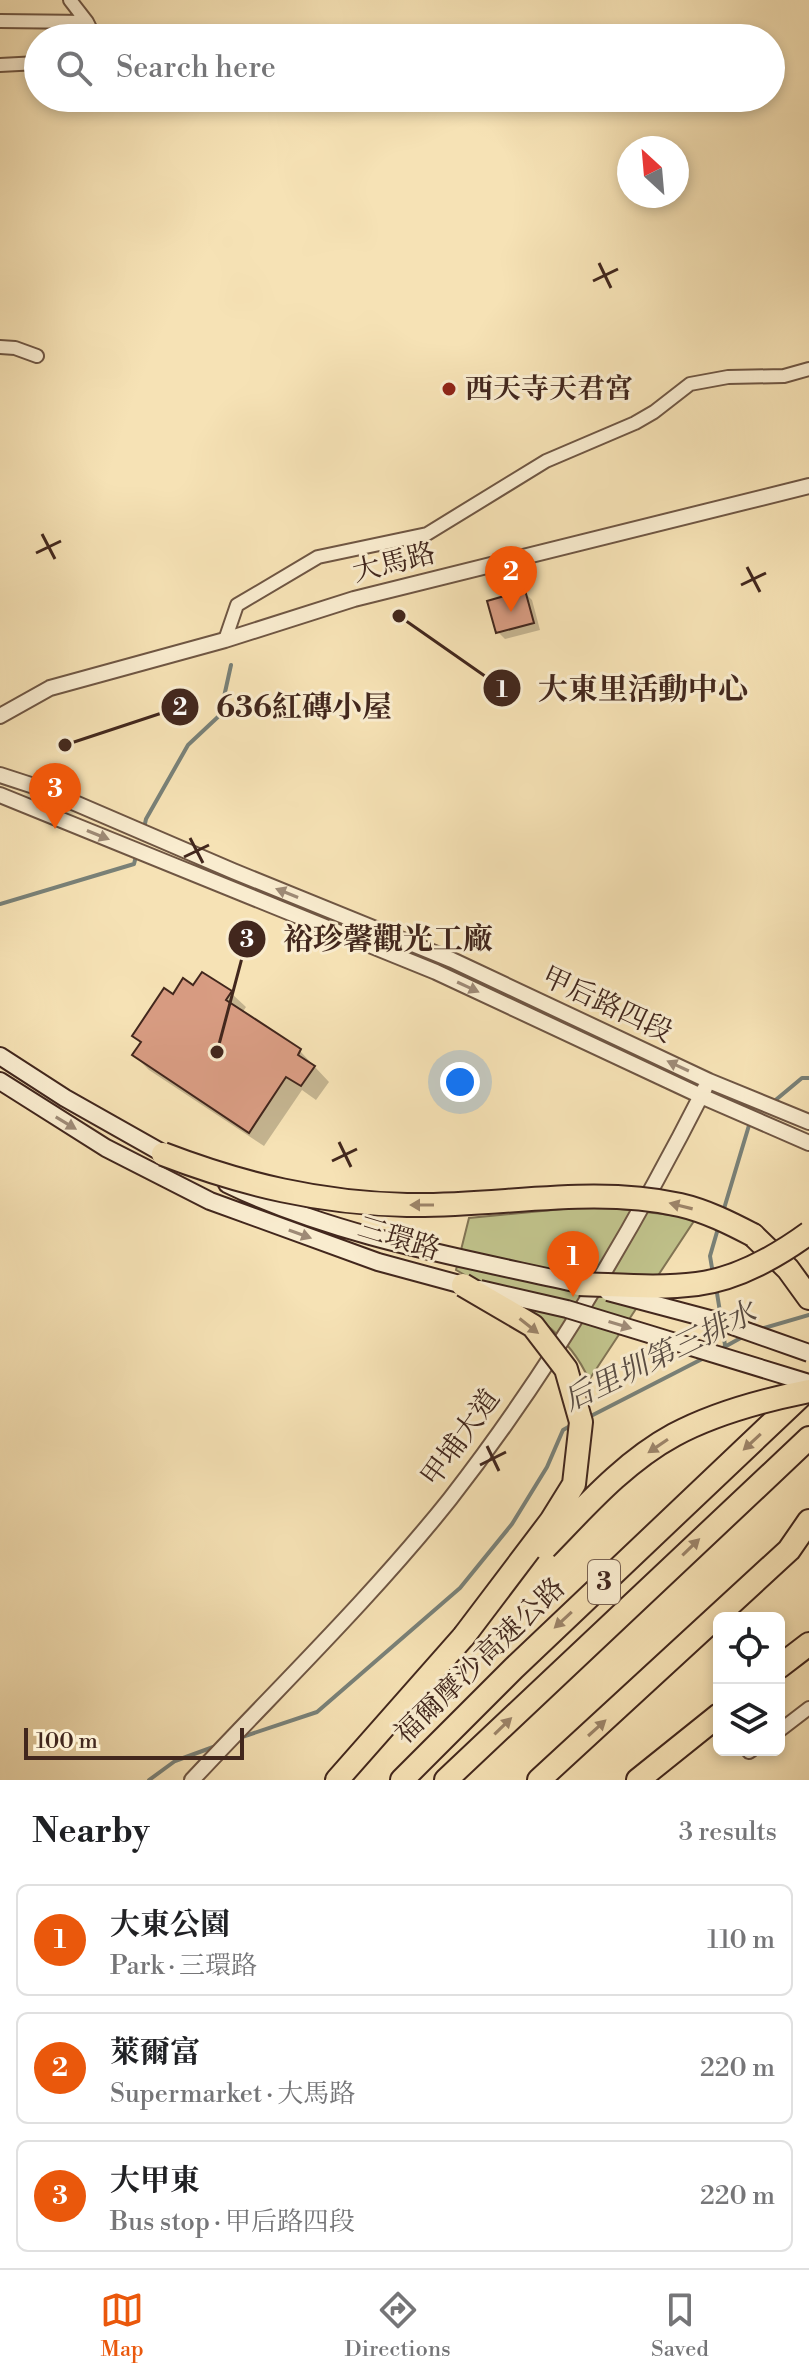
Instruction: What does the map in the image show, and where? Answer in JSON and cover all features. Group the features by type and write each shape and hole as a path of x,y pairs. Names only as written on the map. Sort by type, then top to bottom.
{"highway":[{"path":"163,1154 214,1173 275,1190 340,1201 465,1205 590,1196 643,1198 683,1206 753,1235 788,1269 809,1298"},
{"path":"579,1284 699,1284 739,1273 775,1257 809,1233"},
{"path":"463,1285 533,1326 566,1369 581,1422 574,1484 551,1521 464,1636"},
{"path":"337,1780 518,1576 632,1464 674,1435 809,1387"},
{"name":"福爾摩沙高速公路","path":"402,1780 525,1657 809,1387"},
{"name":"3","path":"446,1780 809,1438"},
{"path":"539,1780 789,1550 809,1521"},
{"path":"785,1662 809,1644"},
{"path":"638,1780 713,1720"}],"main road":[{"name":"三環路","path":"0,1056 65,1098 163,1154 238,1190 397,1242 579,1284 721,1322 809,1353"},
{"name":"三環路","path":"0,1081 106,1148 210,1201 378,1262 567,1309 809,1387"}],"street":[{"path":"70,0 87,22"},
{"path":"0,21 87,22"},
{"path":"0,65 24,64"},
{"path":"0,347 15,348 37,356"},
{"path":"225,640 237,605 318,557 427,534 546,461 644,418 690,384 728,377 784,376 809,369"},
{"name":"大馬路","path":"0,716 50,688 225,640 354,599 809,486"},
{"name":"甲后路四段","path":"0,775 40,788 452,960 709,1081 809,1122"},
{"name":"甲后路四段","path":"0,795 436,972 809,1143"},
{"name":"甲埔大道","path":"192,1780 406,1551 449,1500 570,1328 709,1081"},
{"path":"785,1726 809,1708"}],"green space":[{"path":"595,1206 696,1218 589,1380 578,1360 550,1328 515,1303 456,1270 469,1218"}],"building":[{"path":"525,590 534,623 496,633 487,601"},
{"path":"202,972 232,991 226,1000 301,1049 298,1055 315,1066 301,1086 286,1077 249,1133 132,1055 141,1042 132,1036 164,988 173,994 183,978 193,985"}],"waterway":[{"path":"144,828 146,819 188,745 220,715 231,665"},
{"path":"0,904 134,864 136,856"},
{"path":"772,1103 802,1078 809,1078"},
{"path":"723,1212 750,1122"},
{"path":"713,1274 710,1256 719,1225"},
{"path":"716,1287 721,1318"},
{"name":"后里圳第三排水","path":"757,1330 809,1315"},
{"path":"722,1326 725,1345"},
{"name":"后里圳第三排水","path":"719,1350 746,1335"},
{"name":"后里圳第三排水","path":"587,1418 704,1358"},
{"name":"后里圳第三排水","path":"239,1738 317,1712 460,1588 512,1524 547,1467 563,1430 572,1425"},
{"name":"后里圳第三排水","path":"149,1780 175,1761 216,1746"}],"place":[{"name":"西天寺天君宮","path":"449,389"},
{"name":"萊爾富","path":"511,612"},
{"name":"大東里活動中心","path":"399,616"},
{"name":"636紅磚小屋","path":"65,745"},
{"name":"大甲東","path":"55,829"},
{"name":"裕珍馨觀光工廠","path":"217,1052"},
{"name":"大東公園","path":"573,1297"}]}
